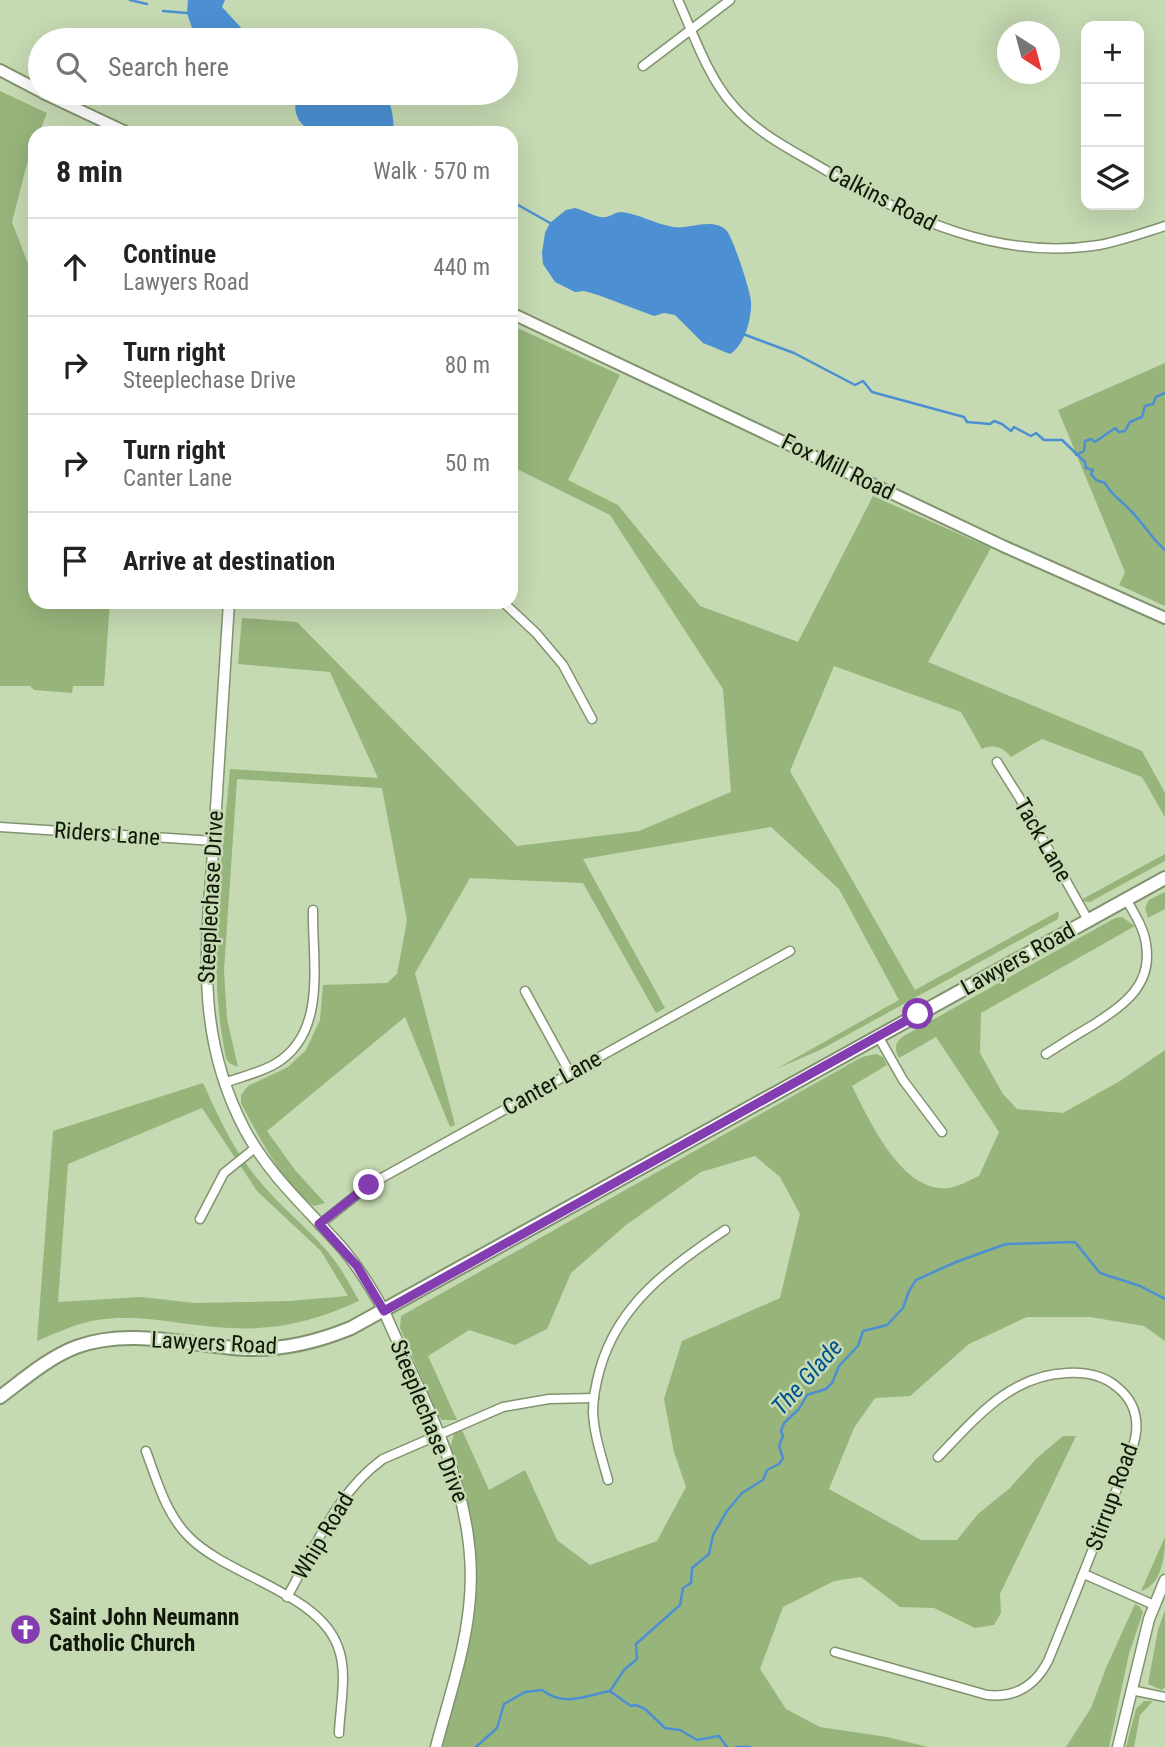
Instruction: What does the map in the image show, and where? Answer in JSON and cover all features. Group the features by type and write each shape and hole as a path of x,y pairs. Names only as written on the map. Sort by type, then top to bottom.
{"main road":[{"path":"0,70 28,85"},
{"path":"69,105 113,126"},
{"name":"Fox Mill Road","path":"518,316 1003,546 1165,618"},
{"name":"Lawyers Road","path":"0,1397 60,1354 95,1342 130,1338 246,1349 290,1347 331,1337 384,1311 1165,878"}],"street":[{"name":"Calkins Road","path":"678,0 724,94 754,126 895,209 955,233 996,242 1055,248 1100,245 1165,226"},
{"path":"643,66 730,0"},
{"name":"Steeplechase Drive","path":"229,609 205,967 210,1032 224,1083 255,1148 290,1195 357,1266 384,1311 439,1435 464,1504 471,1557 466,1631 436,1747"},
{"path":"510,609 556,656 592,719"},
{"name":"Tack Lane","path":"996,762 1021,800 1088,920"},
{"name":"Riders Lane","path":"0,827 214,841"},
{"path":"1046,1054 1123,1005 1140,986 1147,960 1146,943 1143,930 1126,899"},
{"path":"224,1083 275,1064 295,1047 303,1036 312,1010 314,988 313,910"},
{"name":"Canter Lane","path":"319,1224 369,1185 790,951"},
{"path":"525,991 570,1073"},
{"path":"877,1037 902,1080 942,1132"},
{"path":"200,1219 224,1173 255,1148"},
{"path":"608,1480 595,1426 594,1398 604,1354 625,1313 652,1284 725,1230"},
{"name":"Stirrup Road","path":"835,1652 987,1695 1008,1695 1028,1686 1043,1671 1133,1446 1136,1432 1134,1409 1124,1392 1092,1374 1078,1372 1047,1375 1032,1379 1004,1393 988,1405 938,1457"},
{"name":"Whip Road","path":"287,1597 345,1495 356,1481 383,1459 482,1415 515,1404 549,1399 594,1398"},
{"path":"146,1451 170,1511 189,1537 210,1554 322,1620 334,1637 339,1649 342,1674 339,1733"},
{"name":"Stirrup Road","path":"1084,1574 1154,1605"},
{"path":"1118,1747 1154,1605 1165,1580"},
{"path":"1131,1690 1165,1697"}],"green space":[{"path":"0,91 47,113 42,126 28,126 28,162 12,222 28,264 28,609 110,609 104,686 73,686 72,693 34,690 30,686 0,686"},
{"path":"518,328 620,375 568,480 618,505 700,606 798,642 873,496 991,548 928,662 1142,751 1165,793 1165,817 1142,777 1042,739 1011,757 998,747 982,749 961,712 834,666 790,771 915,990 1059,911 1058,919 820,1050 776,1069 899,1000 839,889 771,827 583,859 665,1008 656,1013 583,883 470,878 415,973 455,1125 450,1127 405,1017 267,1131 295,1170 325,1203 314,1206 293,1187 273,1159 241,1103 241,1095 248,1086 288,1067 306,1050 320,1020 323,985 387,983 397,974 407,920 382,788 237,779 224,970 227,1019 238,1067 229,1063 220,1022 216,950 230,769 378,778 330,672 238,664 242,618 297,622 517,846 639,831 731,792 723,689 610,515 518,469"},
{"path":"1165,363 1165,606 1119,585 1125,572 1058,410"},
{"path":"1165,854 1165,861 1090,902 1079,901"},
{"path":"1165,892 1165,909 1148,918 1145,908 1149,900"},
{"path":"1122,917 1135,926 981,1013 980,1053 1003,1094 1017,1109 1063,1113 1120,1081 1165,1050 1165,1341 1144,1326 1090,1317 1027,1317 969,1344 910,1396 875,1398 854,1428 829,1489 921,1540 957,1540 978,1514 1010,1488 1036,1459 1063,1436 1076,1436 1000,1594 1001,1613 994,1625 975,1628 934,1608 900,1607 861,1577 834,1581 783,1607 760,1669 786,1709 820,1727 887,1737 928,1747 441,1747 468,1646 475,1589 470,1511 460,1471 450,1448 454,1434 462,1430 489,1490 525,1470 557,1540 590,1565 657,1541 686,1487 674,1452 664,1399 682,1341 780,1298 800,1214 780,1177 755,1156 701,1172 626,1225 571,1273 547,1329 515,1345 469,1330 428,1356 457,1420 442,1420 438,1416 400,1328 401,1316 862,1057 876,1054 883,1057 887,1065 852,1086 878,1135 902,1167 916,1179 931,1186 948,1188 979,1176 999,1132 936,1037 899,1058 896,1045 902,1037 1115,918"},
{"path":"203,1083 240,1155 264,1187 327,1251 359,1301 312,1319 264,1328 213,1327 114,1318 82,1323 37,1341 53,1131","holes":["202,1108 257,1191 321,1251 348,1296 289,1301 195,1303 141,1297 58,1302 68,1164"]},
{"path":"1165,1537 1158,1576 1154,1583 1141,1591"},
{"path":"1135,1604 1143,1612 1129,1654 1109,1747 1066,1747 1091,1708"},
{"path":"1165,1610 1165,1687 1162,1690 1148,1684 1158,1630"},
{"path":"1144,1701 1153,1701 1140,1715 1134,1747 1126,1747 1136,1709"}],"water":[{"path":"188,0 225,0 222,7 241,28 192,28 187,13"},
{"path":"295,105 390,105 394,126 304,126 297,115"},
{"path":"575,208 595,216 621,212 673,227 714,224 726,230 741,264 751,301 747,330 735,350 730,354 703,343 675,315 664,313 654,316 598,295 584,291 575,292 555,282 543,264 545,233 550,223 566,210"}],"waterway":[{"path":"130,0 147,4"},
{"path":"163,11 187,13"},
{"path":"518,205 550,223"},
{"path":"743,334 794,353 855,385 863,381 872,392 964,417 967,422 990,424 994,421 1011,431 1014,427 1031,436 1036,433 1044,440 1062,440 1085,462 1086,468 1093,470 1091,474 1096,480 1105,483 1165,550"},
{"path":"1076,455 1084,451 1085,441 1091,439 1095,442 1115,428 1119,432 1125,431 1130,422 1142,417 1145,406 1153,404 1156,397 1165,393"},
{"name":"The Glade","path":"476,1747 497,1728 504,1704 525,1692 542,1690 558,1698 567,1699 610,1691 624,1670 637,1659 636,1644 680,1605 683,1588 691,1583 692,1568 709,1554 713,1535 727,1511 742,1493 763,1480 767,1470 779,1464 783,1458 779,1446 784,1423 799,1409 807,1395 826,1389 832,1383 839,1366 858,1346 863,1331 887,1325 903,1308 916,1280 1006,1244 1075,1242 1100,1273 1140,1286 1165,1299"},
{"path":"611,1692 631,1706 645,1709 665,1728 680,1730 697,1740 719,1736 727,1747"},
{"path":"736,1747 750,1747"}],"place":[{"name":"Saint John Neumann Catholic Church","path":"26,1630"}],"route":[{"path":"369,1185 319,1224 357,1266 384,1311 918,1014"}]}
